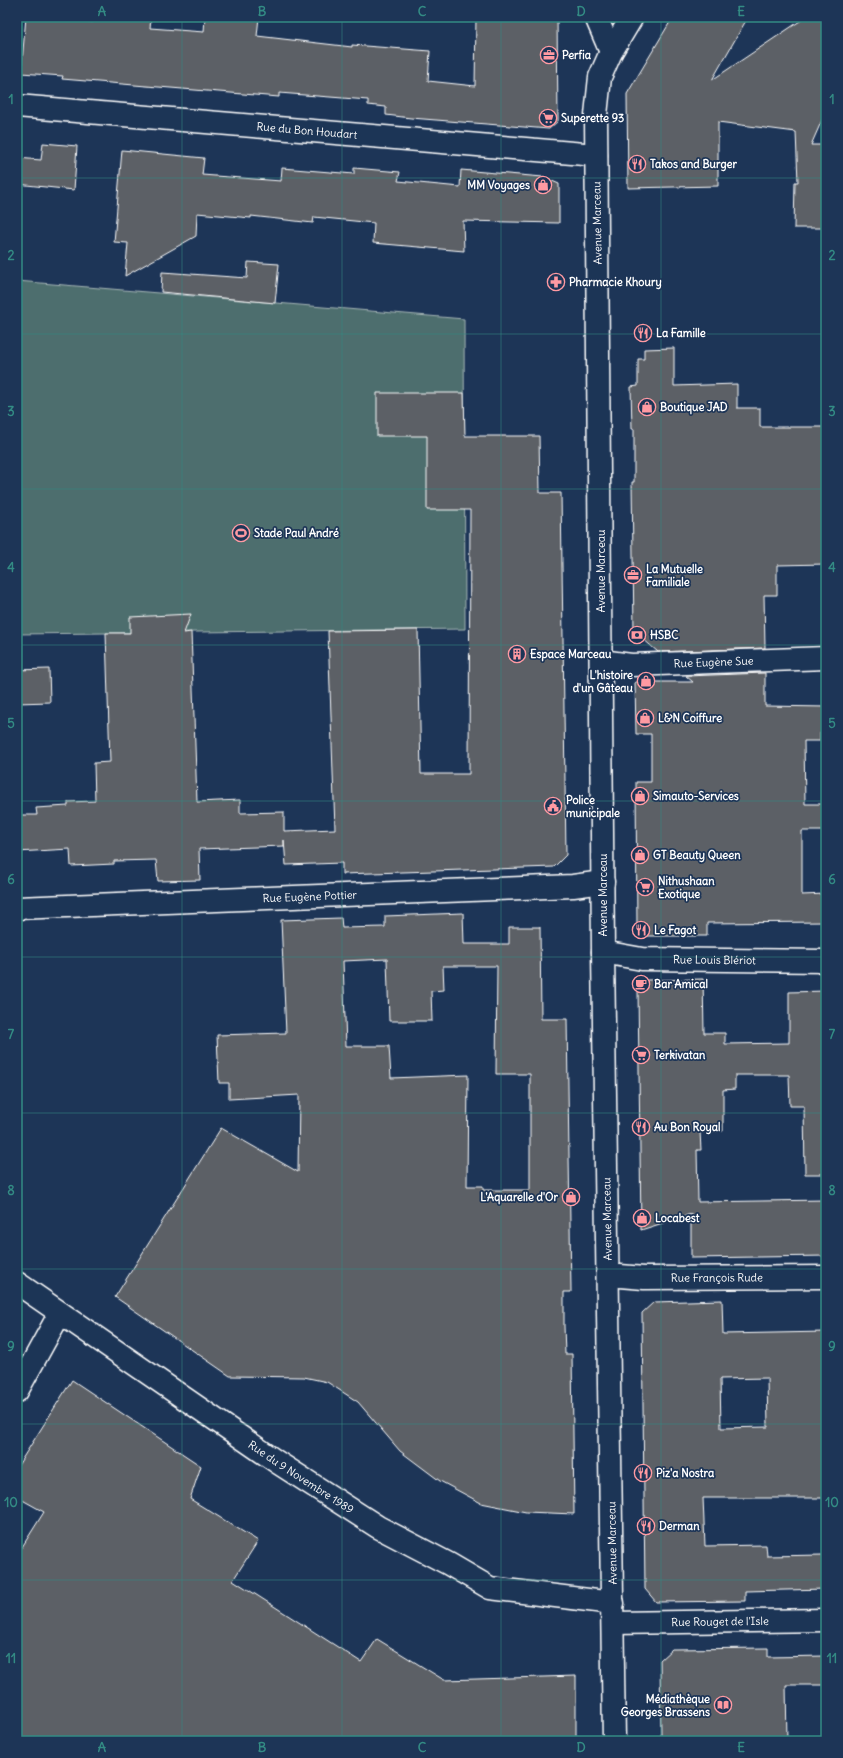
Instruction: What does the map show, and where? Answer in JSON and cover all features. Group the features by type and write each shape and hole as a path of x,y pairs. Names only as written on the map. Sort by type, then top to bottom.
{"street":[{"path":"596,17 611,52"},
{"name":"Avenue Marceau","path":"614,1741 603,882 596,155 597,96 600,77 611,52 632,17"},
{"name":"Rue du Bon Houdart","path":"17,106 596,155"},
{"name":"Rue Eugène Sue","path":"601,661 631,665 826,658"},
{"name":"Rue Eugène Pottier","path":"17,908 573,886 603,882"},
{"name":"Rue Louis Blériot","path":"604,952 642,959 826,961"},
{"name":"Rue François Rude","path":"608,1275 644,1278 826,1276"},
{"name":"Rue du 9 Novembre 1989","path":"17,1282 277,1462 378,1527 449,1564 490,1588 613,1613"},
{"path":"17,1391 60,1313"},
{"name":"Rue Rouget de l'Isle","path":"613,1613 826,1620"}],"green space":[{"name":"Stade Paul André","path":"17,281 464,319 465,629 17,634"}],"building":[{"path":"26,17 93,22 94,17 151,17 150,28 204,32 205,17 259,17 257,36 352,47 352,45 430,51 428,81 475,86 476,17 557,17 558,121 549,129 411,118 386,115 386,107 368,105 368,100 279,93 279,97 62,79 63,76 21,73"},
{"path":"673,17 748,17 712,80 806,17 826,17 826,111 811,145 826,145 826,228 794,228 795,182 798,182 796,132 718,122 718,186 628,188 627,94"},
{"path":"43,143 77,146 74,190 17,184 17,158 41,160"},
{"path":"122,150 204,158 202,175 281,181 282,168 354,174 354,168 400,172 398,181 460,187 461,170 543,177 559,184 559,223 463,221 464,251 373,243 374,223 314,217 313,223 251,216 251,218 197,213 196,236 125,276 128,243 114,242"},
{"path":"248,262 279,264 275,303 161,292 162,272 247,278"},
{"path":"674,348 674,386 737,384 737,408 760,408 760,427 826,427 826,564 777,565 777,595 764,595 765,648 658,652 634,631 632,482 634,482 634,429 632,429 631,387 638,386 638,359 644,359 644,349"},
{"path":"377,393 464,393 465,436 539,436 540,493 561,493 566,855 554,867 342,874 342,863 286,865 284,840 284,846 199,849 200,880 158,881 156,860 114,861 114,864 71,866 70,849 17,852 17,815 37,815 36,808 68,806 68,802 95,801 94,763 110,762 106,633 130,633 130,617 191,614 184,633 191,632 197,802 240,800 240,813 284,812 284,831 335,829 328,631 418,630 421,774 469,774 470,510 427,510 427,436 377,436"},
{"path":"49,669 50,702 17,703 17,670"},
{"path":"765,673 765,706 826,707 826,733 820,733 820,741 804,741 805,804 826,804 826,831 802,831 802,895 826,894 826,922 707,923 707,936 645,936 637,928 636,782 651,782 651,734 636,734 635,682 693,682 686,676"},
{"path":"463,913 464,944 509,944 509,927 540,927 541,1019 567,1019 571,1292 564,1292 564,1326 565,1354 572,1354 574,1514 526,1512 481,1503 440,1481 400,1451 358,1402 327,1382 304,1377 230,1376 115,1297 221,1128 298,1172 299,1095 229,1099 229,1083 219,1083 217,1035 286,1033 281,920 341,918 342,928 385,927 385,916","holes":["387,959 389,1021 432,1021 431,991 444,990 443,966 497,966 496,1074 530,1074 530,1190 483,1190 483,1186 467,1186 468,1075 391,1078 389,1046 346,1046 343,961"]},
{"path":"703,979 704,1033 725,1033 725,1044 789,1043 789,992 826,991 826,1174 805,1174 804,1106 790,1106 789,1075 735,1075 735,1089 723,1090 723,1131 700,1132 701,1150 697,1150 698,1202 826,1200 826,1256 691,1258 691,1214 641,1230 638,989 647,980"},
{"path":"722,1300 723,1334 826,1332 825,1498 703,1498 705,1546 766,1545 767,1556 823,1555 823,1557 826,1557 826,1589 745,1591 745,1601 656,1602 645,1589 642,1313 654,1302","holes":["767,1378 768,1427 721,1428 720,1379"]},
{"path":"72,1380 201,1466 190,1499 258,1541 233,1580 361,1662 377,1639 444,1680 576,1676 576,1741 17,1741 17,1555 44,1512 17,1497 17,1467"},
{"name":"Médiathèque Georges Brassens","path":"768,1648 768,1657 826,1656 826,1685 786,1685 787,1741 661,1741 660,1660 672,1649"}],"place":[{"name":"Perfia","path":"549,55"},
{"name":"Superette 93","path":"548,118"},
{"name":"Takos and Burger","path":"637,164"},
{"name":"MM Voyages","path":"543,185"},
{"name":"Pharmacie Khoury","path":"556,282"},
{"name":"La Famille","path":"643,333"},
{"name":"Boutique JAD","path":"647,407"},
{"name":"Stade Paul André","path":"241,533"},
{"name":"La Mutuelle Familiale","path":"633,575"},
{"name":"HSBC","path":"637,635"},
{"name":"Espace Marceau","path":"517,654"},
{"name":"L'histoire d'un Gâteau","path":"646,681"},
{"name":"L&N Coiffure","path":"645,718"},
{"name":"Simauto-Services","path":"640,796"},
{"name":"Police municipale","path":"553,806"},
{"name":"GT Beauty Queen","path":"640,855"},
{"name":"Nithushaan Exotique","path":"645,887"},
{"name":"Le Fagot","path":"641,930"},
{"name":"Bar Amical","path":"641,984"},
{"name":"Terkivatan","path":"641,1055"},
{"name":"Au Bon Royal","path":"641,1127"},
{"name":"L'Aquarelle d'Or","path":"571,1197"},
{"name":"Locabest","path":"642,1218"},
{"name":"Piz'a Nostra","path":"643,1473"},
{"name":"Derman","path":"646,1526"},
{"name":"Médiathèque Georges Brassens","path":"723,1705"}]}
